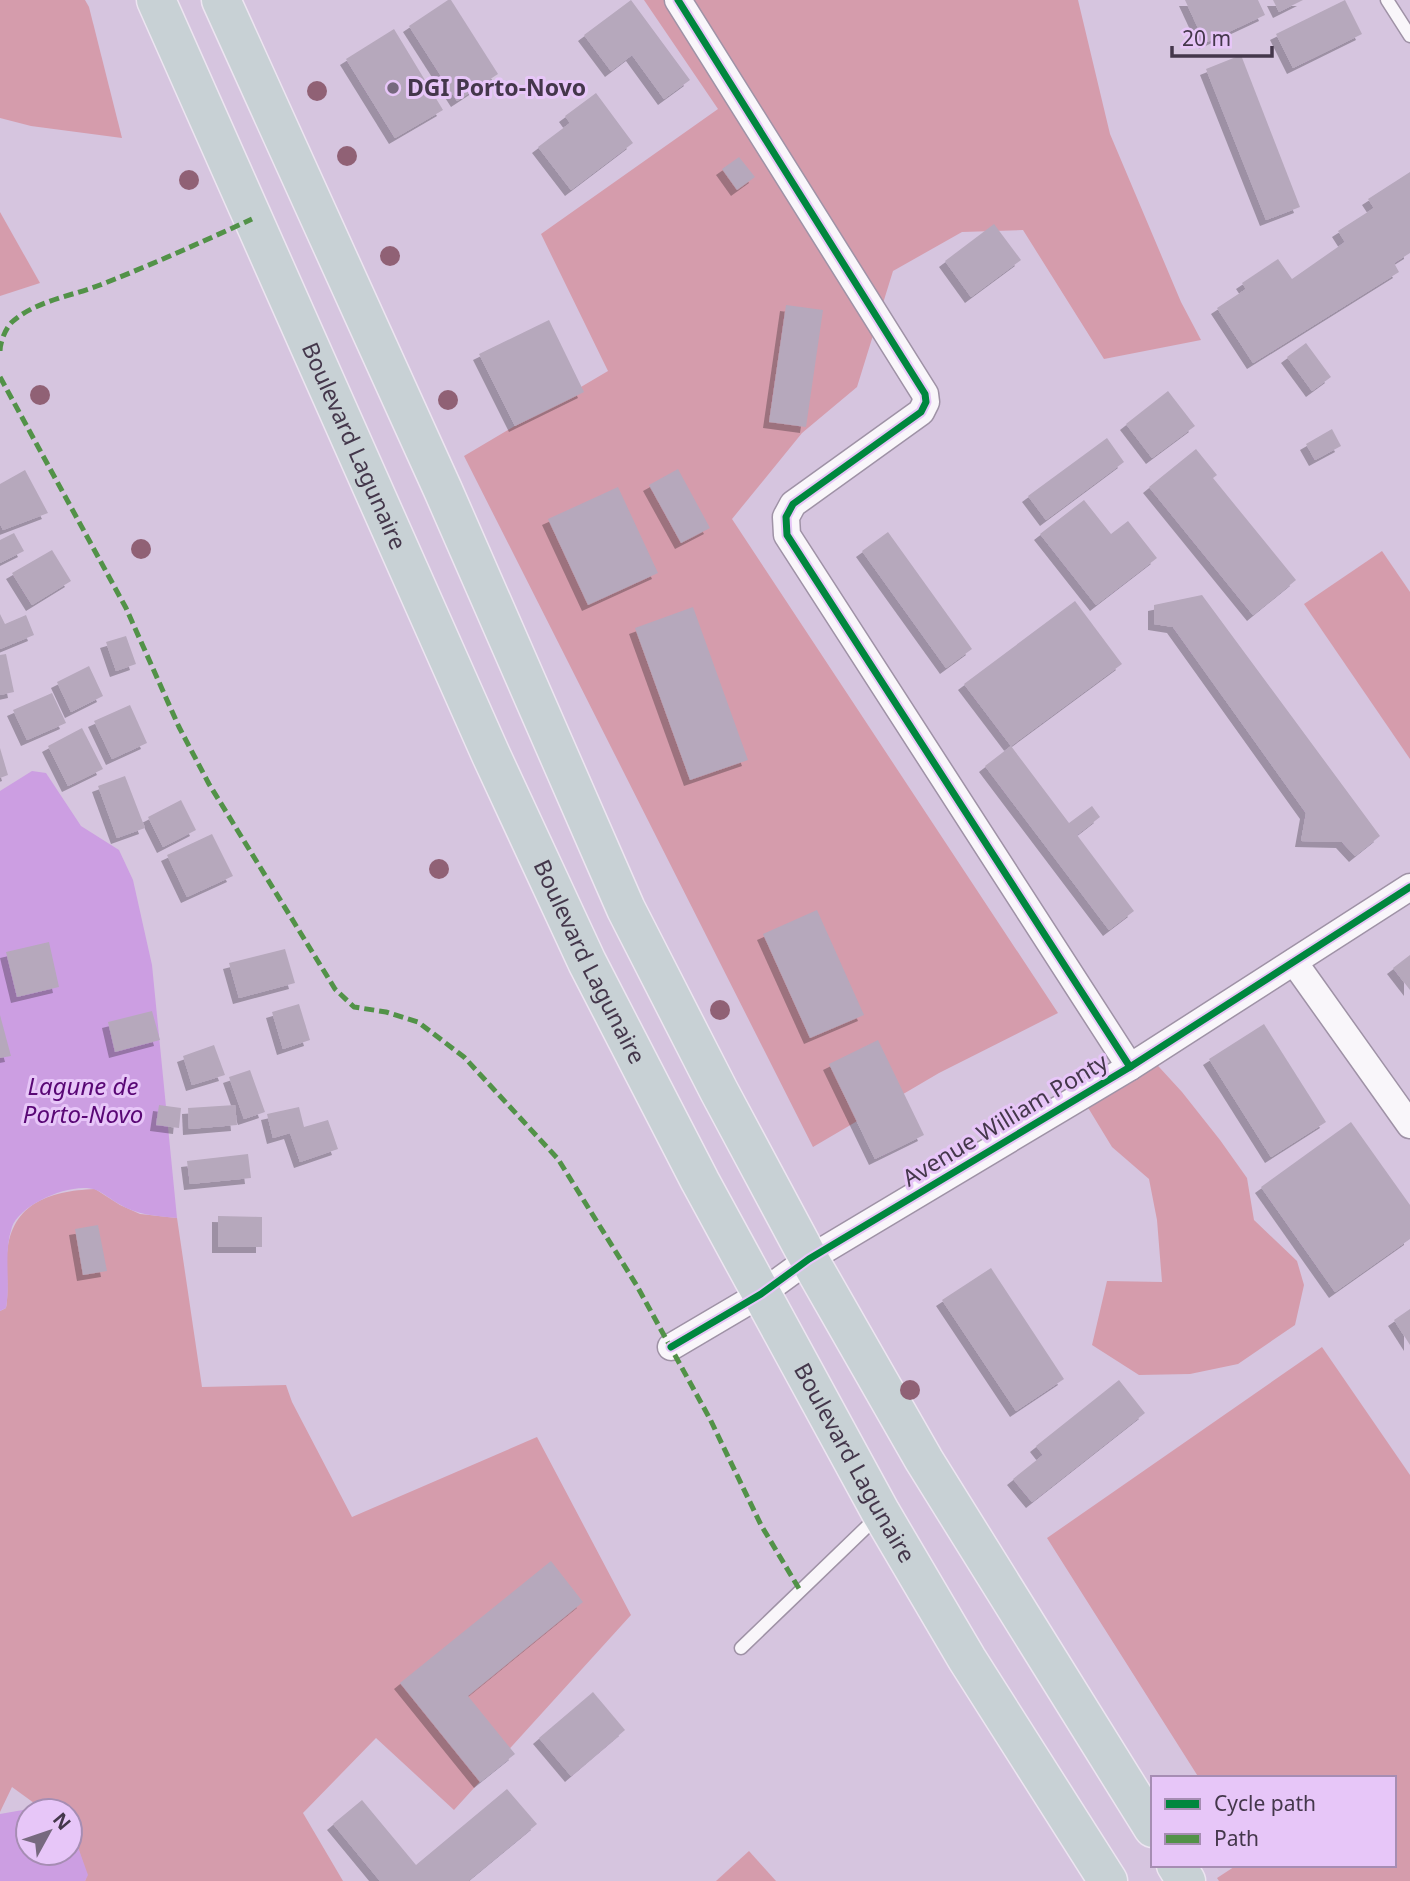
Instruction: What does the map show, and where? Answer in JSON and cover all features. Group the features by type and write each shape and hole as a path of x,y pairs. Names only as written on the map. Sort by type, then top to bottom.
{"highway":[{"name":"Boulevard Lagunaire","path":"156,0 491,755 575,937 645,1078 881,1513 967,1659 1108,1881"},
{"path":"221,0 443,490 626,909 809,1259 924,1460 1151,1825"}],"street":[{"path":"678,0 918,382 926,402 921,412 793,505 786,517 787,535 1130,1067"},
{"name":"Avenue William Ponty","path":"671,1348 761,1294 809,1259 1130,1067 1410,887"},
{"path":"1294,962 1410,1125"}],"lane":[{"path":"1387,0 1410,36"},
{"path":"741,1648 881,1513"}],"shaded area":[{"path":"0,0 85,0 122,138 31,126 0,118"},
{"path":"644,0 1078,0 1110,134 1181,302 1201,340 1104,359 1023,230 962,232 893,271 857,387 802,433 732,519 1058,1013 939,1073 813,1147 464,456 608,371 541,234 718,109"},
{"path":"0,212 40,283 0,296"},
{"path":"1382,551 1410,592 1410,759 1304,604"},
{"path":"1149,1056 1182,1092 1247,1178 1254,1220 1297,1261 1304,1285 1295,1325 1238,1364 1190,1374 1139,1375 1092,1345 1107,1281 1162,1282 1157,1220 1149,1179 1112,1147 1087,1106"},
{"path":"95,1189 140,1214 177,1218 202,1387 286,1385 292,1402 352,1517 537,1437 631,1615 454,1810 376,1738 303,1813 343,1881 85,1881 84,1797 26,1797 12,1787 0,1812 0,1311 6,1308 7,1258 9,1240 15,1225 23,1213 34,1204 47,1197"},
{"path":"1322,1347 1410,1475 1410,1881 1219,1881 1217,1878 1234,1867 1396,1867 1396,1776 1198,1776 1047,1538"},
{"path":"749,1851 776,1881 716,1881"}],"water":[{"name":"Lagune de Porto-Novo","path":"32,771 46,773 81,826 119,850 133,880 152,965 177,1218 133,1211 99,1191 86,1188 48,1196 25,1210 12,1227 8,1247 6,1308 0,1311 0,791"},
{"path":"14,1812 14,1867 84,1867 84,1864 88,1875 85,1881 0,1881 0,1814"}],"building":[{"path":"451,0 498,74 457,101 409,26"},
{"path":"631,0 690,80 664,99 632,55 611,71 584,35"},
{"path":"1185,0 1258,0 1265,15 1205,43"},
{"path":"1273,0 1303,0 1279,12"},
{"path":"1345,0 1362,34 1293,68 1276,34"},
{"path":"394,29 443,110 395,138 346,59"},
{"path":"1241,55 1300,207 1266,220 1206,69"},
{"path":"596,93 633,143 571,190 538,147 570,123 565,116"},
{"path":"739,157 755,177 737,190 722,169"},
{"path":"1410,172 1410,253 1394,263 1399,272 1253,363 1217,308 1246,289 1242,283 1278,259 1292,279 1345,242 1338,231 1374,208 1368,199"},
{"path":"994,224 1021,260 971,297 945,261"},
{"path":"786,305 823,310 806,427 769,422"},
{"path":"549,320 584,392 515,426 479,354"},
{"path":"1306,343 1331,377 1312,391 1287,357"},
{"path":"1168,391 1195,426 1152,458 1126,424"},
{"path":"1332,429 1341,446 1315,460 1306,444"},
{"path":"1107,438 1124,462 1046,520 1028,496"},
{"path":"1196,449 1217,475 1213,478 1296,580 1253,615 1149,487"},
{"path":"678,469 710,528 681,543 649,485"},
{"path":"25,470 48,513 3,530 0,524 0,484"},
{"path":"618,487 658,573 588,605 548,519"},
{"path":"1084,500 1111,534 1128,521 1157,558 1096,605 1040,534"},
{"path":"888,532 972,649 946,668 862,551"},
{"path":"14,533 24,551 0,563 0,540"},
{"path":"52,550 71,581 32,605 12,573"},
{"path":"1202,595 1380,836 1355,856 1342,842 1301,841 1306,813 1173,627 1154,624 1154,605"},
{"path":"1075,601 1122,664 1011,746 964,684"},
{"path":"693,607 748,760 690,780 635,628"},
{"path":"0,614 5,624 26,615 34,635 0,649"},
{"path":"126,636 136,664 116,671 106,642"},
{"path":"6,654 14,692 0,695 0,655"},
{"path":"89,666 103,696 71,712 57,682"},
{"path":"52,693 66,723 27,740 13,710"},
{"path":"130,705 147,743 112,759 94,721"},
{"path":"82,728 103,769 68,786 48,746"},
{"path":"1011,746 1069,823 1092,806 1100,817 1077,835 1134,911 1109,930 985,766"},
{"path":"0,748 8,775 0,778"},
{"path":"125,776 145,828 117,838 98,786"},
{"path":"181,800 196,830 163,847 148,817"},
{"path":"212,834 233,876 187,897 167,855"},
{"path":"817,910 864,1015 810,1038 763,934"},
{"path":"49,942 59,987 17,997 6,952"},
{"path":"285,949 295,983 239,998 229,963"},
{"path":"1410,955 1410,990 1393,968"},
{"path":"299,1004 310,1040 283,1049 272,1012"},
{"path":"152,1011 160,1040 115,1052 108,1022"},
{"path":"0,1015 11,1056 0,1058"},
{"path":"1264,1024 1326,1122 1271,1157 1209,1059"},
{"path":"878,1040 924,1135 875,1159 829,1064"},
{"path":"214,1045 225,1075 192,1085 183,1056"},
{"path":"250,1070 265,1112 244,1119 229,1077"},
{"path":"159,1105 181,1108 179,1128 156,1125"},
{"path":"235,1105 237,1125 189,1129 188,1108"},
{"path":"299,1107 304,1127 328,1120 338,1149 300,1162 290,1133 273,1138 267,1114"},
{"path":"1351,1122 1410,1205 1410,1239 1335,1292 1261,1187"},
{"path":"248,1154 251,1178 190,1184 187,1161"},
{"path":"218,1216 262,1217 262,1247 218,1247"},
{"path":"98,1225 107,1271 83,1275 75,1229"},
{"path":"991,1268 1064,1379 1016,1411 942,1300"},
{"path":"1410,1309 1410,1345 1394,1320"},
{"path":"1119,1380 1145,1413 1032,1502 1013,1479 1043,1455 1036,1446"},
{"path":"551,1561 583,1602 468,1696 515,1754 480,1782 400,1683"},
{"path":"593,1692 625,1730 571,1776 539,1738"},
{"path":"507,1789 537,1824 468,1881 380,1881 333,1824 362,1800 416,1865"}],"marked path":[{"path":"0,351 9,325 32,309 119,277 252,219"},
{"path":"0,377 126,608 179,727 209,784 335,989 354,1007 386,1012 418,1022 464,1057 558,1159 637,1286 710,1419 761,1525 801,1592"}],"cycle path":[{"path":"678,0 925,394 926,402 921,412 793,504 786,517 787,535 1130,1067"},
{"path":"671,1347 761,1294 809,1259 1130,1067 1410,887"}],"place":[{"name":"DGI Porto-Novo","path":"393,88"}]}
